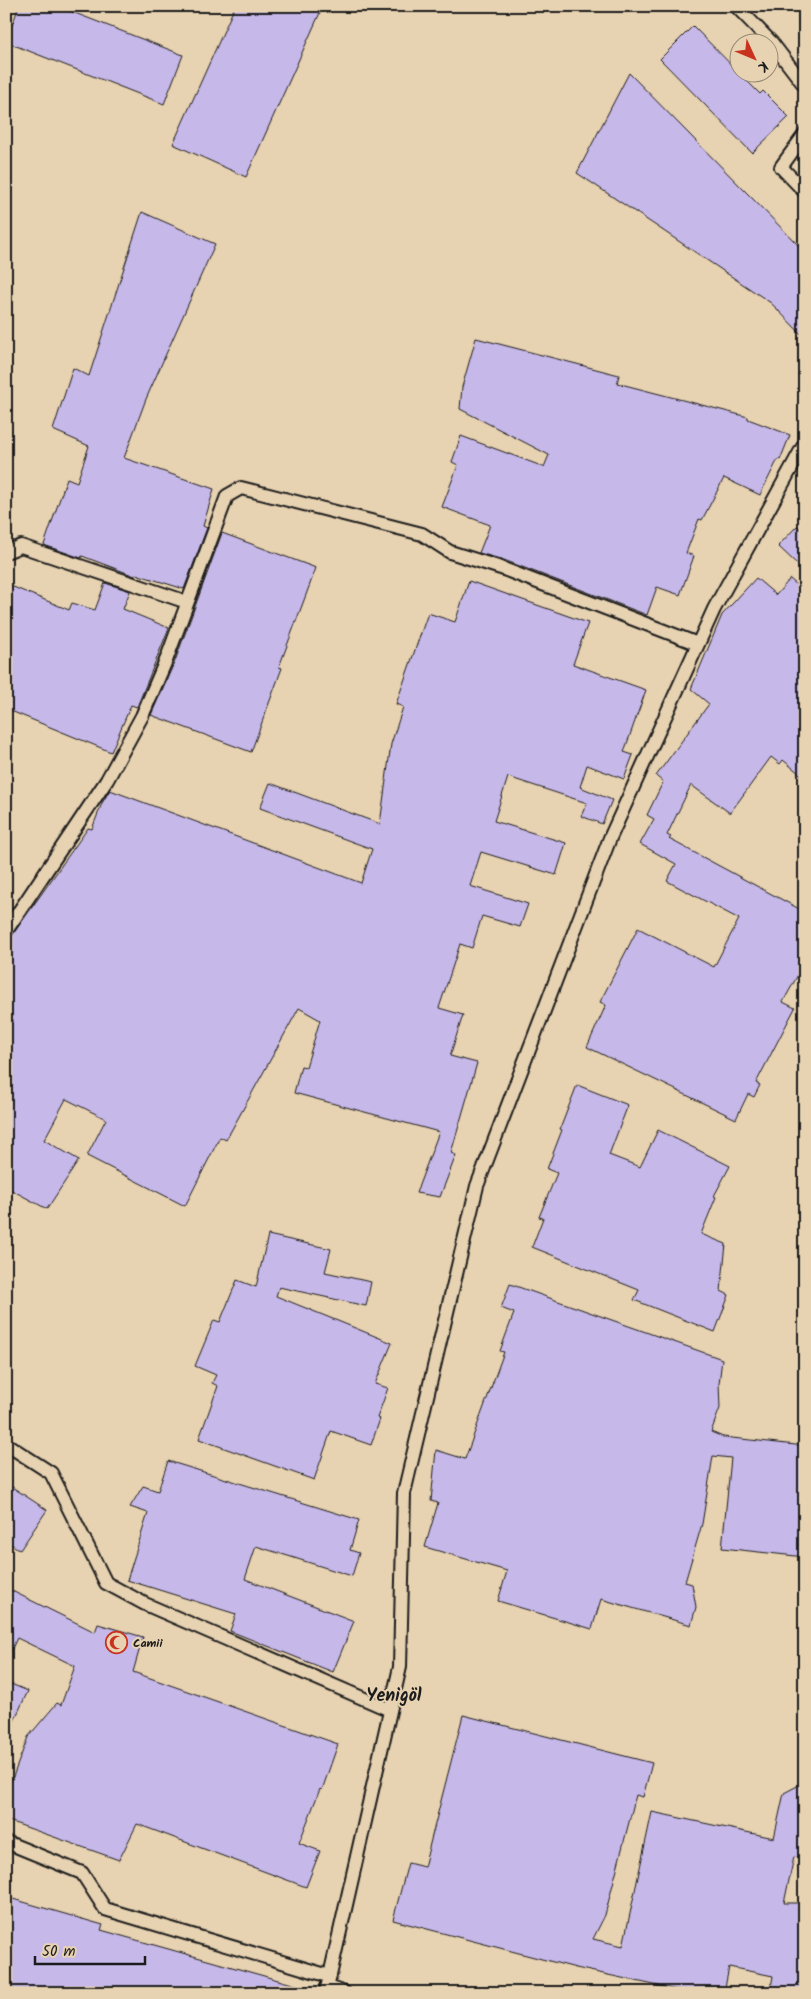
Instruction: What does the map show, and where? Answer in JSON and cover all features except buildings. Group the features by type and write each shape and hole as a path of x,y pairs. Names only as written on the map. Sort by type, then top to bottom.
{"street":[{"path":"736,6 772,43 805,86"},
{"path":"805,134 781,167 805,192"},
{"path":"327,1985 400,1667 404,1493 477,1186 610,838 714,610 805,443"},
{"path":"6,931 107,780 142,716 167,658 186,602 227,496 241,488 422,534 450,552 501,568 698,644"},
{"path":"6,552 21,546 186,602"},
{"path":"6,1444 51,1473 106,1582 145,1604 390,1710"},
{"path":"6,1842 82,1874 105,1909 327,1985 345,1993"}],"place":[{"name":"Camii","path":"117,1643"}],"district":[{"name":"Yenigöl","path":"394,1696"}]}
